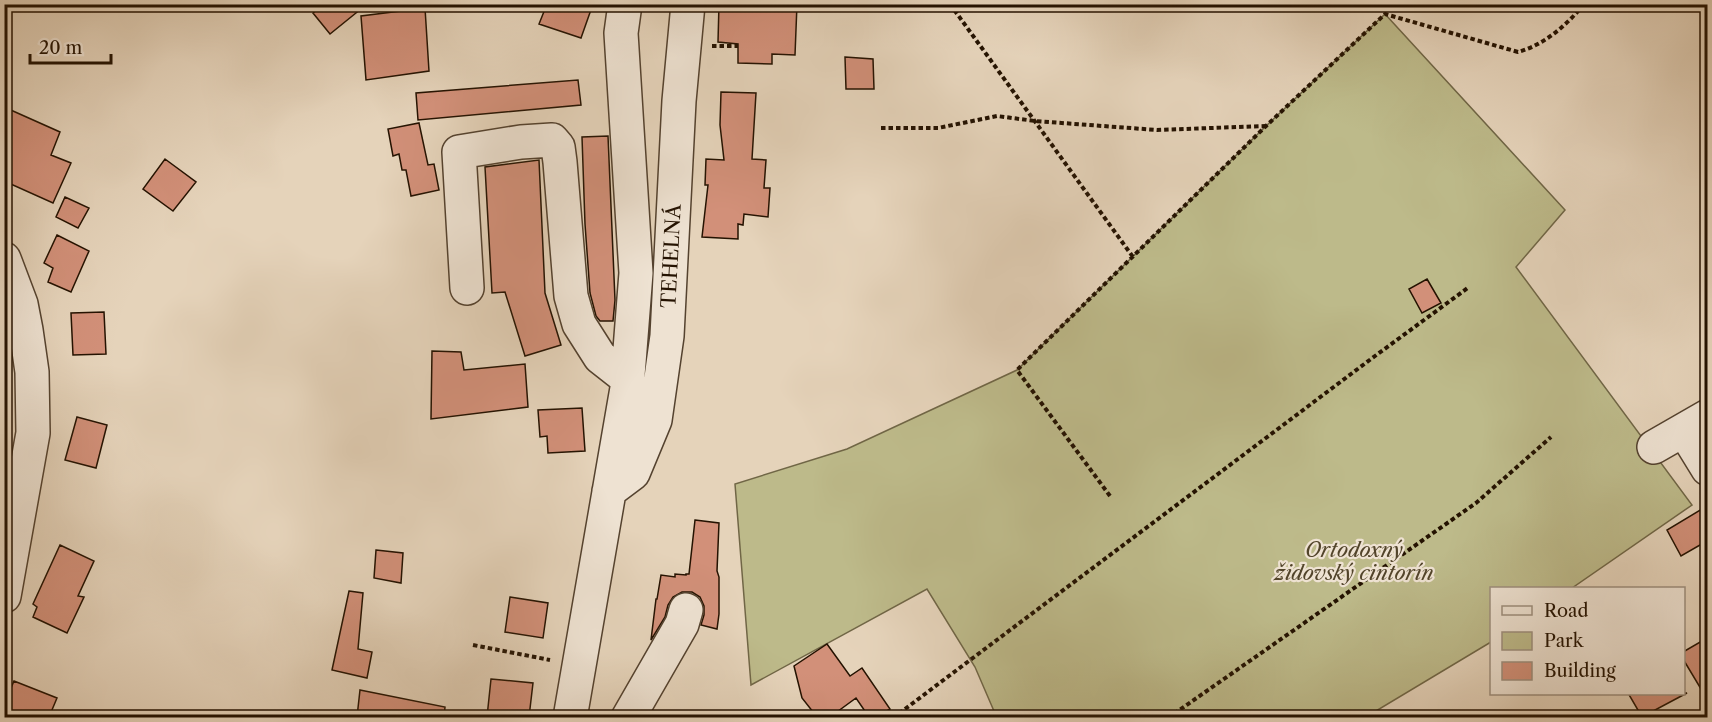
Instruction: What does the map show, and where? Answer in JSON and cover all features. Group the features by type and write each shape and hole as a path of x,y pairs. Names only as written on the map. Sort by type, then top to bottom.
{"street":[{"name":"TEHELNÁ","path":"570,717 627,379 636,273 621,33 625,4"},
{"name":"TEHELNÁ","path":"609,491 633,473 655,420 667,336 678,112 688,4"},
{"path":"467,288 459,152 521,142 552,140 558,147 571,296 579,324 600,357 627,379"},
{"path":"4,259 21,304 26,330 32,372 33,433 4,596"},
{"path":"1654,447 1696,423 1707,469"},
{"path":"628,717 682,624 686,610"}],"path":[{"path":"950,4 1133,256"},
{"path":"1110,496 1017,370 1384,14 1518,52 1533,48 1571,21 1584,4"},
{"path":"881,128 938,128 997,116 1156,130 1266,126"},
{"path":"893,717 1469,287"},
{"path":"1168,717 1476,503 1551,437"},
{"path":"473,645 551,660"}],"green space":[{"name":"Ortodoxný židovský cintorín","path":"1385,14 1565,210 1516,267 1692,505 1573,587 1490,587 1490,643 1366,717 997,718 975,667 927,589 751,685 735,484 847,449 1017,370 1266,126"}],"building":[{"path":"324,4 367,4 330,34 313,13"},
{"path":"547,4 593,4 581,38 539,24"},
{"path":"719,4 797,4 795,55 772,54 772,64 738,63 738,44 718,42"},
{"path":"425,8 429,71 366,80 361,16"},
{"path":"845,57 873,59 874,89 846,89"},
{"path":"578,80 581,105 418,120 416,93"},
{"path":"721,92 756,93 752,159 766,160 764,188 770,188 768,217 744,214 743,225 738,224 738,239 702,237 708,185 705,185 706,159 724,160 720,125"},
{"path":"4,107 60,132 51,155 71,163 53,203 4,181"},
{"path":"419,123 428,165 434,164 439,190 411,196 406,170 402,170 399,154 393,156 388,129"},
{"path":"608,136 615,300 613,321 600,321 596,316 590,293 582,137"},
{"path":"165,159 196,182 173,211 143,189"},
{"path":"539,160 545,293 561,345 525,356 505,292 492,293 485,167"},
{"path":"65,197 89,208 78,228 56,217"},
{"path":"57,235 89,251 71,292 48,282 53,268 44,263"},
{"path":"1427,279 1441,303 1422,313 1409,289"},
{"path":"104,312 106,354 73,355 71,313"},
{"path":"432,351 461,352 464,370 525,364 528,407 431,419"},
{"path":"582,408 585,451 548,453 547,436 540,437 538,410"},
{"path":"77,417 107,425 96,468 65,460"},
{"path":"1707,506 1707,541 1681,556 1667,530"},
{"path":"695,520 719,523 717,629 701,625 704,606 700,597 692,592 682,592 673,597 665,617 651,640 661,575 675,577 675,574 689,574"},
{"path":"60,545 94,561 78,596 84,597 67,633 33,617 37,607 33,604"},
{"path":"376,550 403,553 401,583 374,578"},
{"path":"349,591 363,593 358,649 372,652 367,678 332,670"},
{"path":"510,597 548,603 543,638 505,632"},
{"path":"1707,638 1707,699 1685,662 1685,651"},
{"path":"827,644 850,676 862,668 890,709 877,717 869,717 856,698 830,717 817,717 802,698 794,666"},
{"path":"491,679 533,683 529,717 487,717"},
{"path":"14,681 57,698 49,717 4,717 4,704"},
{"path":"360,690 445,707 444,717 357,717"},
{"path":"1629,695 1683,695 1642,717"}]}
